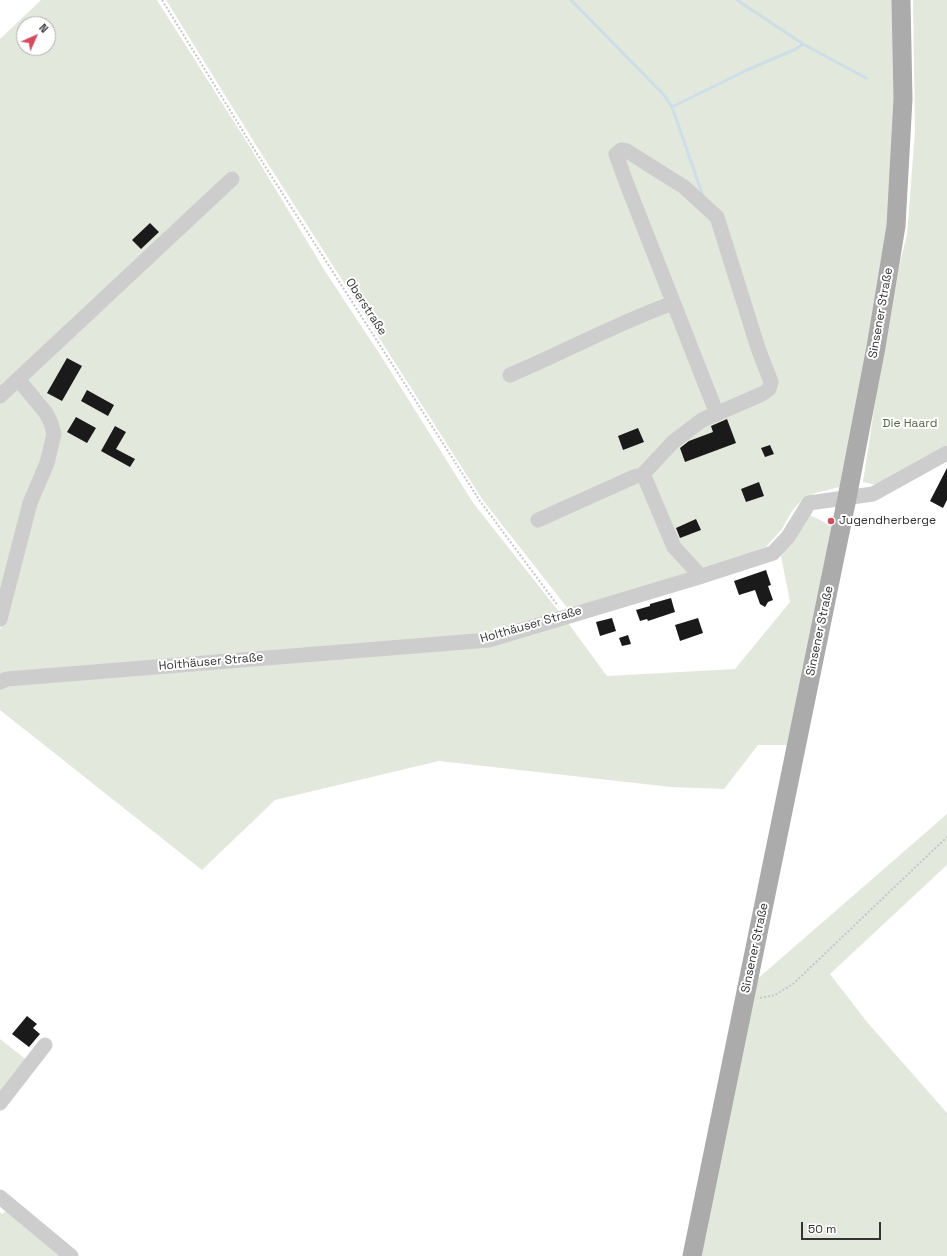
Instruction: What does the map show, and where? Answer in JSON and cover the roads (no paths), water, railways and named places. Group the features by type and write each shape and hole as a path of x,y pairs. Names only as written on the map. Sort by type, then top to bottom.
{"main road":[{"name":"Sinsener Straße","path":"692,1256 847,498 876,347 896,226 903,99 901,0"}],"street":[{"path":"699,577 696,571 674,547 644,476 645,472 673,442 702,420 717,414 762,394 769,389 771,382 758,348 717,217 684,188 627,151 620,150 616,154 717,414"},
{"path":"0,396 232,178"},
{"path":"510,375 551,358 639,315 673,304"},
{"path":"0,619 30,503 47,463 54,434 46,413 18,379"},
{"name":"Holthäuser Straße","path":"0,682 14,678 489,640 699,577 773,553 788,538 809,504 873,494 947,452"},
{"path":"538,520 636,476 644,476"},
{"path":"0,1103 45,1045"},
{"path":"0,1197 71,1256"}],"waterway":[{"path":"571,0 664,95 672,107 703,196"},
{"path":"737,0 803,44 866,78"},
{"path":"672,107 747,70 796,49 803,44"}],"place":[{"name":"Jugendherberge","path":"831,521"}],"park label":[{"name":"Die Haard","path":"910,424"}]}
